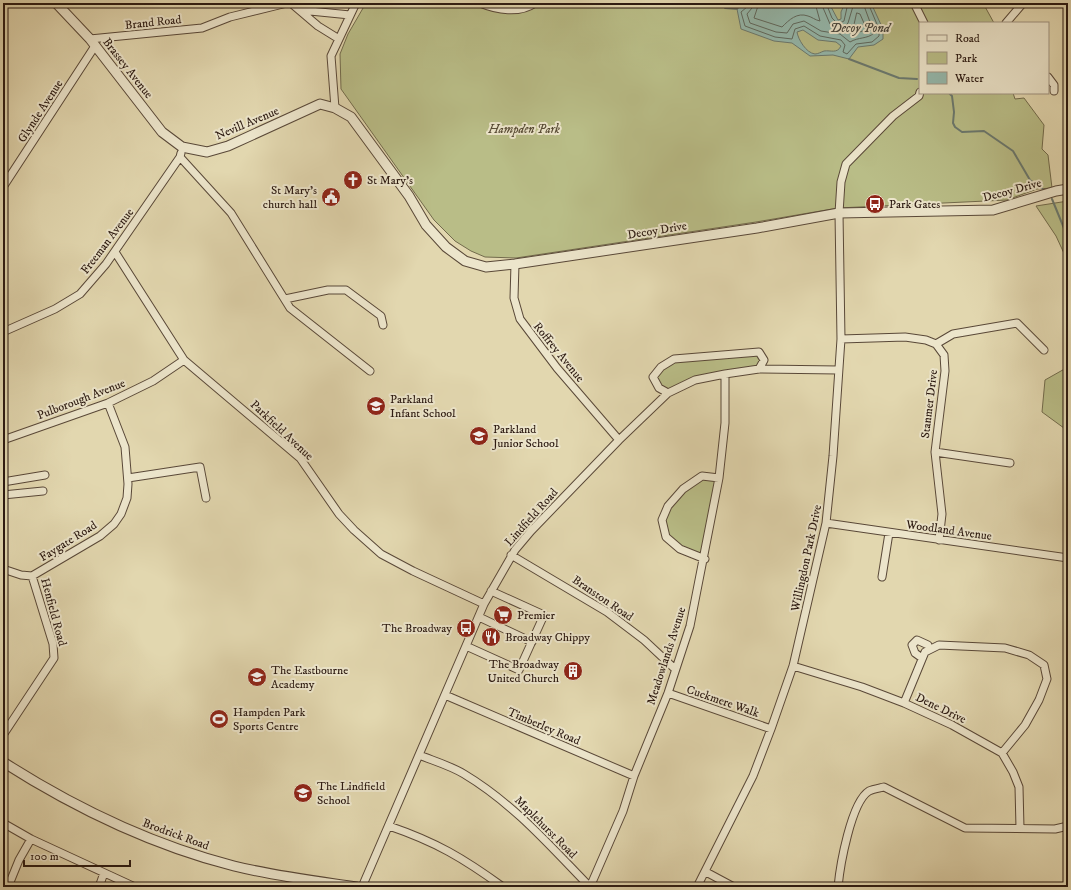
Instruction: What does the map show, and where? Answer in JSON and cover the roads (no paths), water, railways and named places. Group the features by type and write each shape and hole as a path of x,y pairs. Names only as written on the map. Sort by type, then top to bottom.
{"street":[{"name":"Brassey Avenue","path":"56,3 92,43 162,132 182,147"},
{"name":"Brand Road","path":"92,43 202,28 230,17 287,3"},
{"path":"291,3 318,26 339,39"},
{"path":"335,108 331,56 356,3"},
{"path":"480,3 508,10 527,8 535,3"},
{"path":"914,3 924,22"},
{"path":"1007,22 1023,3"},
{"path":"300,10 350,16"},
{"name":"Glynde Avenue","path":"3,186 92,43"},
{"path":"1049,78 1054,85 1054,91"},
{"name":"Willingdon Park Drive","path":"697,887 706,872 753,776 770,729 792,666 826,523 833,456 841,339 839,213 841,182 846,164 893,116 919,96 920,94"},
{"name":"Decoy Drive","path":"320,104 335,108 351,116 409,196 426,225 446,247 465,261 486,267 757,228 839,213 993,210 1068,189"},
{"name":"Nevill Avenue","path":"182,147 207,152 228,146 320,104"},
{"name":"Freeman Avenue","path":"3,332 55,309 80,294 115,252 180,156 182,147"},
{"path":"180,156 231,213 290,308 370,371"},
{"name":"Parkfield Avenue","path":"115,252 184,360 300,458 339,514 354,530 382,554 413,571 484,604"},
{"name":"Roffrey Avenue","path":"515,264 514,298 520,319 557,368 619,440"},
{"path":"285,299 328,290 346,290 381,316 383,325"},
{"path":"841,339 905,337 926,340 936,344 953,334 1017,323 1044,350"},
{"name":"Stanmer Drive","path":"936,344 944,355 945,371 935,452 942,514 939,540"},
{"path":"668,393 659,388 653,377 661,367 674,359 759,352 764,360 759,369"},
{"name":"Pulborough Avenue","path":"3,440 108,403 153,381 184,360"},
{"name":"Lindfield Road","path":"362,887 484,604 512,555 531,531 619,440 668,393 695,380 759,369 838,370"},
{"name":"Meadowlands Avenue","path":"590,887 623,811 634,776 668,693 690,626 705,559 719,478 725,423 725,374"},
{"name":"Faygate Road","path":"3,568 32,576 100,536 114,524 121,514 127,498 128,478 125,447 108,403"},
{"path":"935,452 1010,463"},
{"path":"128,478 200,467 206,498"},
{"path":"3,482 45,475"},
{"path":"705,559 680,549 666,537 662,520 668,506 683,488 702,476 719,478"},
{"path":"3,495 43,491"},
{"name":"Woodland Avenue","path":"826,523 1068,558"},
{"path":"882,577 889,533"},
{"name":"Branston Road","path":"512,555 607,612 644,640 675,668"},
{"name":"Henfield Road","path":"3,735 54,658 53,644 32,576"},
{"path":"466,646 520,670 544,615 491,591"},
{"path":"479,617 532,642"},
{"path":"922,658 915,653 912,646 917,640 928,645 929,649"},
{"path":"904,703 922,658 929,649 939,645 1004,648 1029,655 1044,664 1047,679 1039,700 1025,725 1002,753 1013,772 1018,787 1020,828"},
{"name":"Dene Drive","path":"792,666 862,687 904,703 952,725 1002,753"},
{"name":"Cuckmere Walk","path":"668,693 770,729"},
{"name":"Timberley Road","path":"445,695 634,776"},
{"name":"Maplehurst Road","path":"419,755 463,773 509,805 529,823 590,887"},
{"name":"Brodrick Road","path":"3,762 80,807 156,841 210,859 264,872 357,887"},
{"path":"838,887 845,846 860,802 869,791 884,787 965,828 1055,829 1068,826"},
{"path":"3,823 31,840 134,887"},
{"path":"389,826 418,836 445,848 503,887"},
{"path":"8,887 19,860 31,840"},
{"path":"706,872 734,887"},
{"path":"99,887 104,874"}],"water":[{"name":"Decoy Pond","path":"746,3 829,3 838,20 841,19 841,12 845,3 871,3 883,29 883,39 874,45 858,47 849,59 833,55 810,56 792,43 774,41 741,29 737,9","holes":["803,30 818,40 836,42 841,46 836,51 824,51 816,54 812,53 803,45 797,32"]}],"waterway":[{"path":"721,3 725,8 737,9"},
{"path":"849,59 899,78 917,79"},
{"path":"950,94 952,96 954,112 953,123 955,127 962,132 984,131 1013,151 1030,180 1044,190"},
{"path":"1052,199 1068,238"}],"place":[{"name":"St Mary's","path":"353,180"},
{"name":"St Mary's church hall","path":"331,197"},
{"name":"Park Gates","path":"875,204"},
{"name":"Parkland Infant School","path":"376,406"},
{"name":"Parkland Junior School","path":"479,436"},
{"name":"Premier","path":"503,615"},
{"name":"The Broadway","path":"466,628"},
{"name":"Broadway Chippy","path":"491,637"},
{"name":"The Broadway United Church","path":"573,671"},
{"name":"The Eastbourne Academy","path":"257,677"},
{"name":"Hampden Park Sports Centre","path":"219,719"},
{"name":"The Lindfield School","path":"303,793"}],"park label":[{"name":"Hampden Park","path":"524,129"}]}
